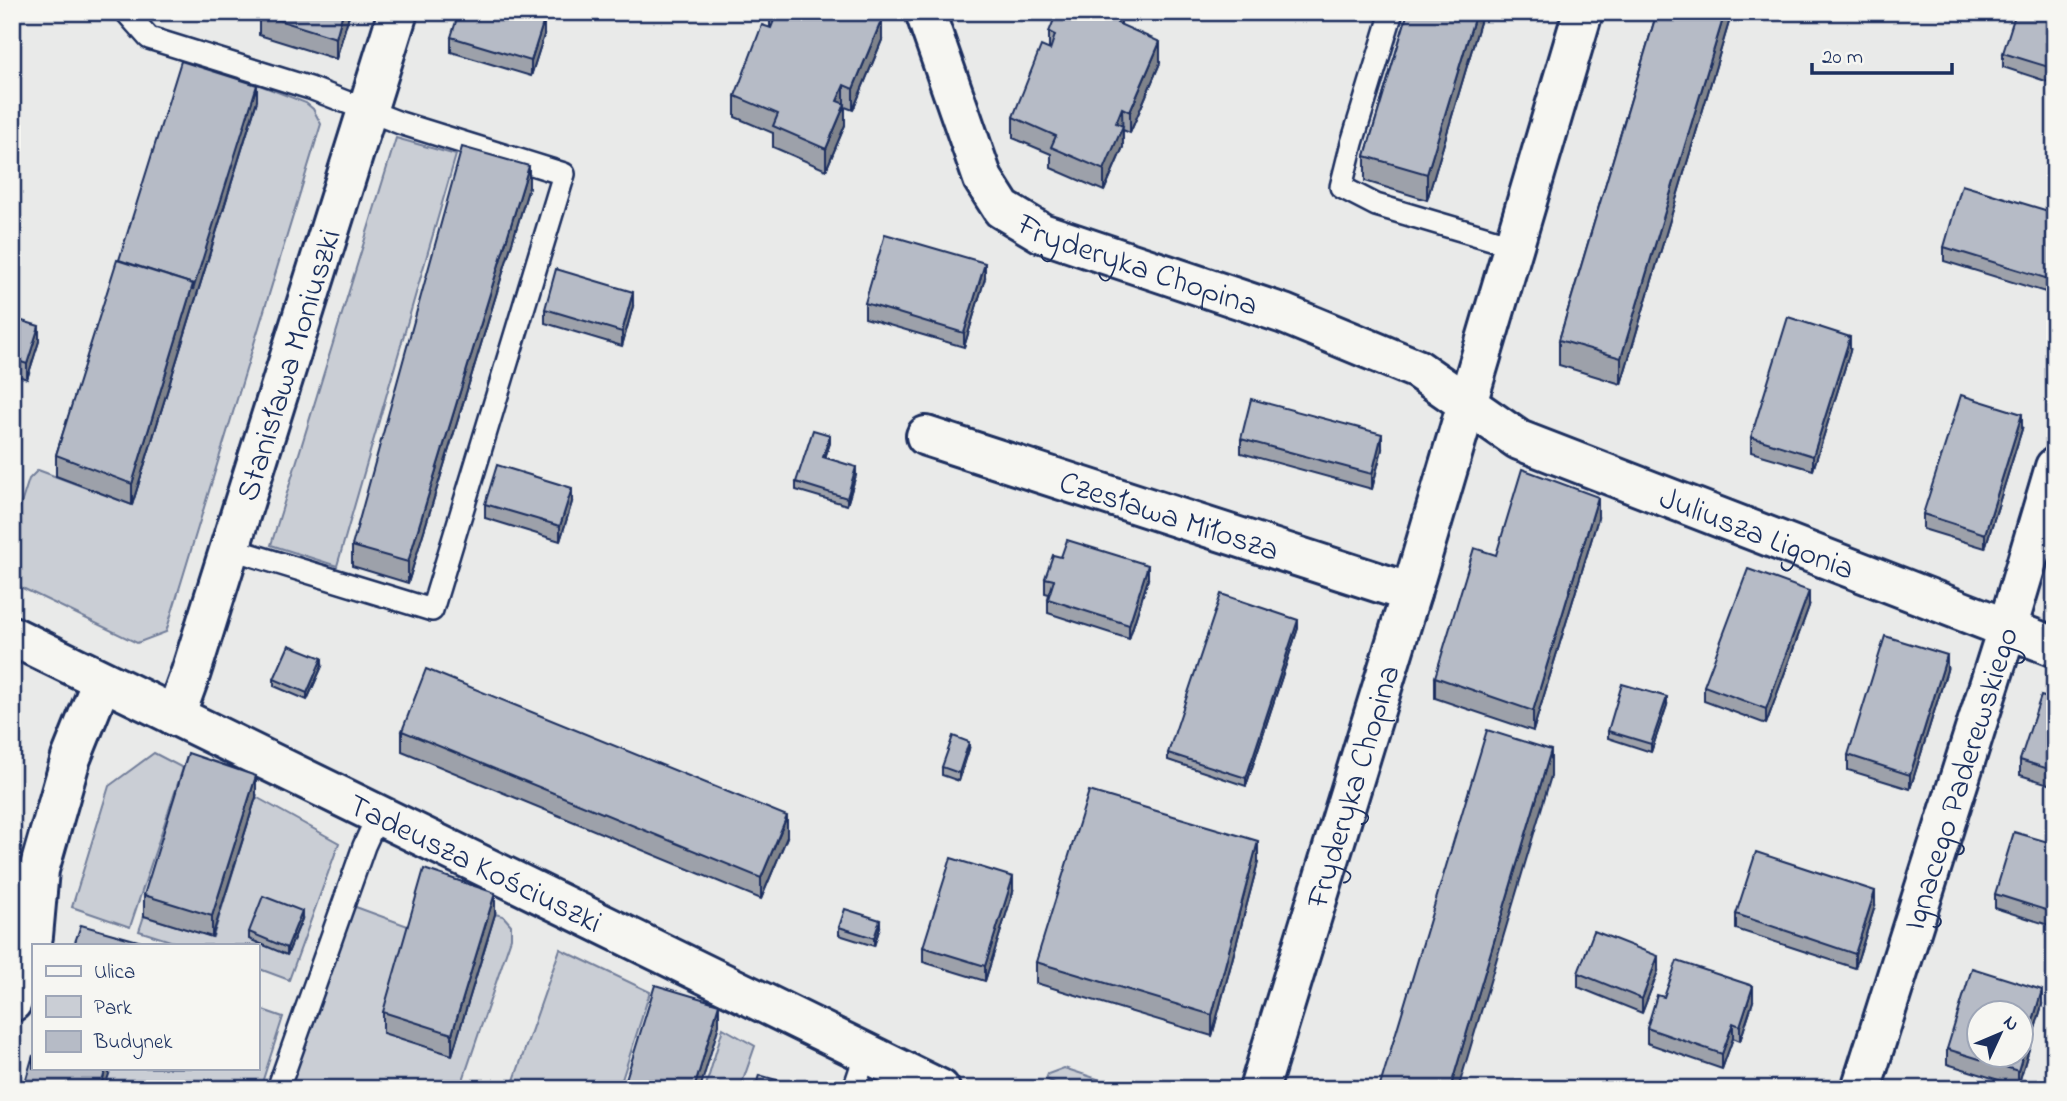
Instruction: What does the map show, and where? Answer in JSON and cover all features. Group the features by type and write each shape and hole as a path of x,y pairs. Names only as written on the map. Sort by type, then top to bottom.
{"street":[{"name":"Stanisława Moniuszki","path":"175,716 369,111 398,12"},
{"name":"Fryderyka Chopina","path":"925,12 983,179 1002,209 1042,233 1284,314 1405,364 1467,404"},
{"name":"Fryderyka Chopina","path":"1259,1089 1515,246 1583,12"},
{"name":"Juliusza Ligonia","path":"1467,404 1519,440 2055,647"},
{"name":"Czesława Miłosza","path":"926,436 1410,593"},
{"name":"Ignacego Paderewskiego","path":"1861,1089 2007,629 2055,467"},
{"name":"Tadeusza Kościuszki","path":"12,636 940,1089"},
{"path":"12,1002 33,936 26,866 102,681"}],"lane":[{"path":"127,12 149,38 310,88 400,123 564,174 432,610 229,548"},
{"path":"1392,12 1341,187 1376,205 1515,246"},
{"path":"278,1089 361,855 378,815"},
{"path":"854,1089 866,1053"}],"green space":[{"path":"257,84 306,103 313,109 321,124 166,632 137,643 12,583 12,532 29,479 38,470 132,505 257,101 253,99"},
{"path":"396,138 456,155 337,566 271,545"},
{"path":"154,753 183,768 130,927 72,907 109,786"},
{"path":"256,797 339,843 289,980 259,969 259,944 180,944 139,931 144,916 213,937"},
{"path":"353,906 413,928 495,914 503,916 511,925 511,938 460,1089 289,1089"},
{"path":"560,949 650,992 619,1089 511,1089"},
{"path":"259,1009 283,1017 260,1089 104,1089 110,1070 259,1070"},
{"path":"723,1028 755,1046 740,1089 705,1089"},
{"path":"1064,1068 1104,1081 1110,1089 1067,1089 1046,1079 1048,1074"}],"building":[{"path":"259,12 343,12 336,38"},
{"path":"459,12 517,12 544,20 531,61 451,37"},
{"path":"770,12 864,12 882,19 853,89 844,85 837,101 845,104 826,149 773,126 778,114 735,96 762,25 771,28 776,15"},
{"path":"1057,12 1121,12 1117,23 1160,42 1130,112 1122,108 1116,123 1123,126 1104,170 1051,147 1056,136 1013,117 1041,46 1050,50 1055,35 1049,32"},
{"path":"1408,12 1476,12 1427,174 1365,156"},
{"path":"1657,12 1725,12 1621,358 1559,340"},
{"path":"2016,12 2055,12 2055,69 2003,53"},
{"path":"181,61 257,85 193,290 193,284 119,260"},
{"path":"462,147 529,166 408,562 352,546"},
{"path":"1962,185 2055,213 2055,281 1944,247"},
{"path":"885,234 985,263 964,333 865,303"},
{"path":"117,260 193,284 132,484 56,455"},
{"path":"556,269 633,292 622,332 545,309"},
{"path":"1788,317 1850,337 1813,456 1751,437"},
{"path":"12,318 39,326 27,364 12,359"},
{"path":"1961,395 2022,414 1985,534 1923,514"},
{"path":"1251,399 1382,434 1372,474 1241,439"},
{"path":"813,430 830,435 823,457 856,467 847,498 796,482"},
{"path":"497,465 572,488 560,526 485,504"},
{"path":"1522,469 1598,497 1533,711 1435,677 1474,548 1496,555"},
{"path":"1067,540 1148,565 1129,625 1048,599 1054,580 1045,578 1053,555 1061,557"},
{"path":"1748,569 1809,591 1766,709 1704,686"},
{"path":"1221,594 1298,620 1246,778 1168,753"},
{"path":"1885,636 1947,655 1910,775 1848,755"},
{"path":"289,645 322,658 307,693 274,679"},
{"path":"426,669 787,816 761,878 402,731"},
{"path":"1622,684 1667,697 1651,744 1608,731"},
{"path":"2041,696 2055,700 2055,771 2020,760"},
{"path":"1487,730 1551,750 1450,1089 1379,1089"},
{"path":"953,736 969,742 959,773 942,767"},
{"path":"188,753 256,776 212,916 144,895"},
{"path":"1089,791 1258,841 1212,1015 1036,962"},
{"path":"2014,832 2055,844 2055,913 1995,894"},
{"path":"1756,852 1875,891 1855,954 1736,914"},
{"path":"951,858 1013,877 985,966 923,947"},
{"path":"424,869 495,893 452,1034 383,1012"},
{"path":"263,896 302,911 287,948 249,932"},
{"path":"845,909 880,920 874,938 839,927"},
{"path":"81,925 145,943 144,944 74,944"},
{"path":"1594,931 1658,956 1642,999 1578,973"},
{"path":"1677,961 1753,986 1740,1026 1733,1023 1722,1054 1647,1028 1657,995 1664,997"},
{"path":"1972,968 2042,990 2036,1010 2036,1000 1966,1000 1966,1055 1947,1049"},
{"path":"655,985 719,1004 694,1089 623,1089"},
{"path":"32,1058 32,1070 105,1070 100,1089 28,1089 24,1086"},
{"path":"759,1075 804,1088 755,1089"}]}
